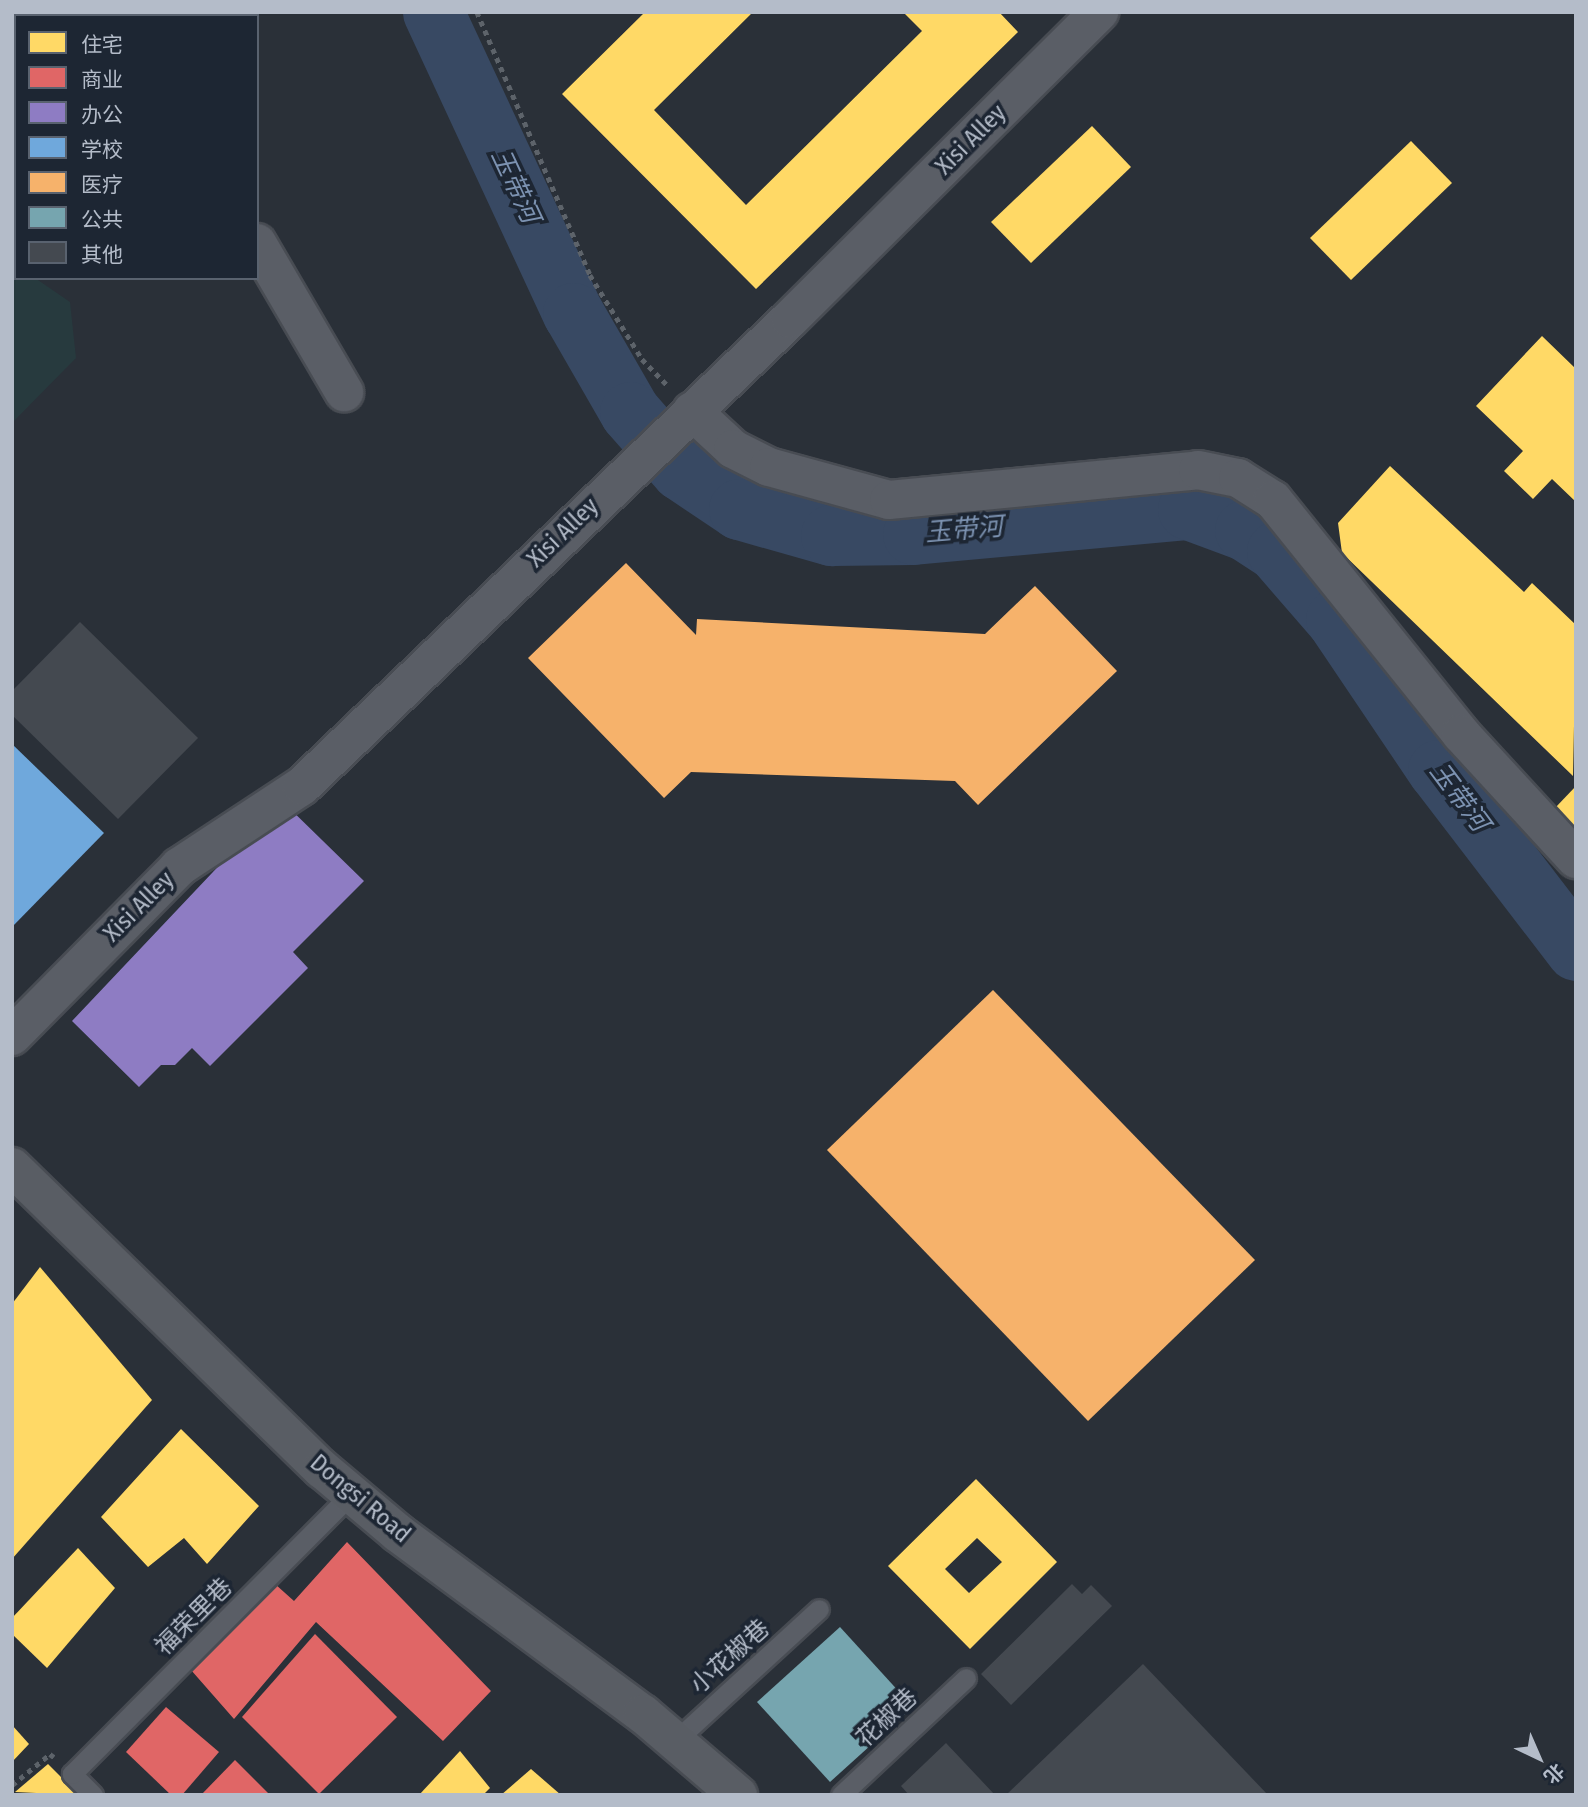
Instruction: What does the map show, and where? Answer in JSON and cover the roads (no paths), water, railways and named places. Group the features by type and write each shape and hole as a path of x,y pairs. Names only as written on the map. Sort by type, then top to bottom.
{"street":[{"name":"Xisi Alley","path":"12,1036 179,867 302,786 692,411 1100,12"},
{"path":"259,246 344,392"},
{"path":"692,411 733,449 769,467 889,500 1198,470 1238,478 1273,500 1461,734 1576,859"},
{"name":"Dongsi Road","path":"12,1167 351,1494 675,1741 738,1795"}],"lane":[{"name":"福荣里巷","path":"93,1795 72,1774 351,1494"},
{"name":"小花椒巷","path":"675,1741 819,1609"},
{"name":"花椒巷","path":"841,1795 966,1678"}],"waterway":[{"name":"玉带河","path":"433,12 573,313 630,412 681,470 739,509 831,535 913,534 1188,509 1245,530 1277,551 1336,619 1438,770 1576,950"}]}
